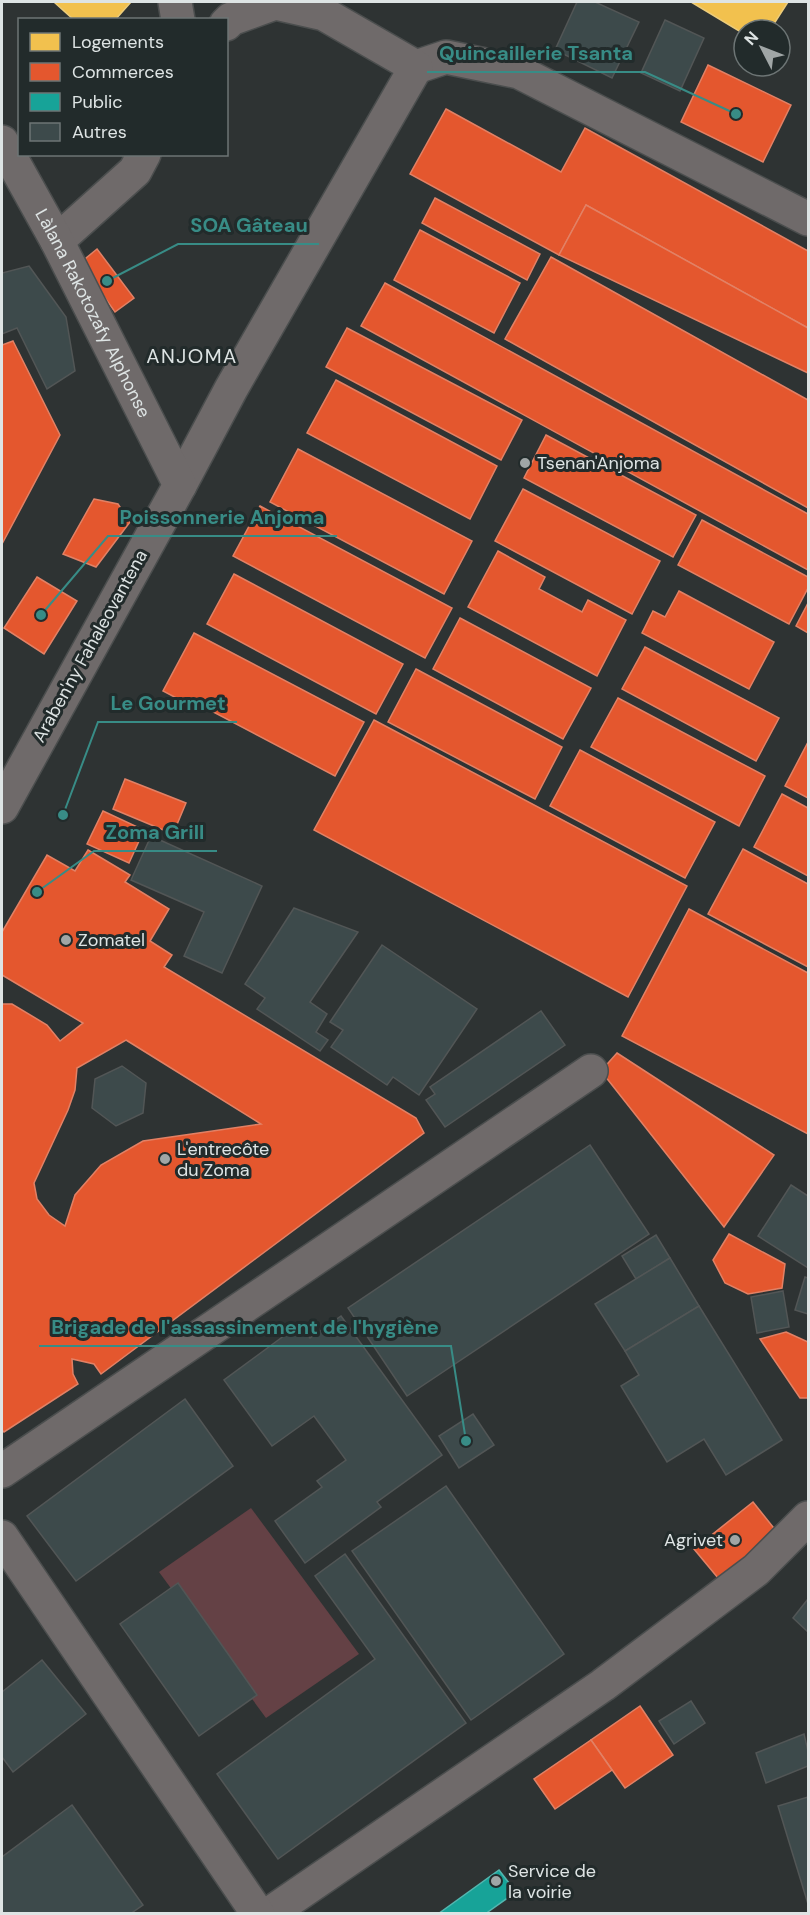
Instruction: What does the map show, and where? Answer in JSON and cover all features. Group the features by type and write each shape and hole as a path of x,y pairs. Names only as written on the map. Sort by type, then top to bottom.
{"street":[{"path":"175,2 178,18"},
{"path":"228,22 275,3 324,14 416,67 446,57 519,72 808,219"},
{"name":"Araben'ny Fahaleovantena","path":"2,807 231,389 416,67"},
{"name":"Làlana Rakotozafy Alphonse","path":"2,142 57,241 180,485"},
{"path":"57,241 135,171 143,156"},
{"path":"2,1471 591,1071"},
{"path":"269,1914 603,1685 756,1570 808,1518"},
{"path":"2,1537 258,1914"}],"shaded area":[{"path":"251,1508 359,1654 266,1718 159,1572"}],"building: Logements":[{"path":"54,2 131,2 117,18 72,18"},
{"path":"691,2 788,2 778,18 732,18 732,27"}],"building: Commerces":[{"path":"708,65 791,105 763,162 681,122"},
{"path":"446,109 561,172 585,128 808,251 808,328 586,205 559,255 410,174"},
{"path":"435,198 540,254 527,280 422,223"},
{"path":"586,205 808,328 808,373 559,255"},
{"path":"420,230 520,283 494,333 394,280"},
{"path":"97,249 134,298 115,312 80,263"},
{"path":"551,257 808,400 808,508 505,339"},
{"path":"385,283 808,514 808,570 361,326"},
{"path":"347,328 522,420 501,460 326,367"},
{"path":"13,341 60,435 2,544 2,345"},
{"path":"336,380 497,466 470,519 307,433"},
{"path":"546,435 696,515 673,557 524,478"},
{"path":"298,449 472,541 444,594 270,502"},
{"path":"523,489 660,561 632,614 495,541"},
{"path":"94,499 118,504 130,522 96,567 63,554"},
{"path":"260,506 452,608 425,658 233,556"},
{"path":"702,520 808,577 808,588 789,624 678,565"},
{"path":"498,551 545,577 539,589 582,612 588,600 626,620 597,676 468,607"},
{"path":"234,574 403,664 376,714 207,624"},
{"path":"37,577 77,601 44,654 4,628"},
{"path":"679,591 774,642 749,689 642,633 653,611 665,617"},
{"path":"808,603 808,633 796,626"},
{"path":"460,618 591,688 563,739 433,669"},
{"path":"194,633 364,722 335,776 204,707 201,711 163,691"},
{"path":"645,647 779,718 756,761 622,689"},
{"path":"416,669 562,747 535,799 388,722"},
{"path":"618,698 765,776 739,826 591,747"},
{"path":"374,720 687,886 628,997 314,830"},
{"path":"808,742 808,798 785,786"},
{"path":"580,750 715,822 685,878 550,806"},
{"path":"125,779 186,803 173,834 113,809"},
{"path":"782,794 808,808 808,876 754,847"},
{"path":"103,811 144,830 129,863 87,844"},
{"path":"743,849 808,884 808,967 708,914"},
{"path":"88,850 130,875 125,882 169,909 150,941 172,955 164,967 416,1118 424,1133 101,1374 94,1364 72,1359 73,1374 78,1384 4,1432 2,1430 2,1004 12,1004 47,1025 60,1041 83,1023 2,975 2,932 47,855 75,871","holes":["126,1040 261,1124 143,1141 101,1165 75,1195 65,1226 49,1215 37,1199 34,1183 68,1110 75,1090 77,1068"]},
{"path":"689,909 808,973 808,1134 622,1036"},
{"path":"617,1053 774,1155 724,1227 601,1071"},
{"path":"729,1234 785,1264 782,1288 748,1294 725,1283 713,1260"},
{"path":"786,1332 808,1342 808,1398 800,1398 760,1339"},
{"name":"Agrivet","path":"753,1502 777,1532 718,1578 694,1549"},
{"path":"640,1706 673,1755 625,1788 591,1740"},
{"path":"591,1740 612,1770 555,1809 534,1779"}],"building: Public":[{"name":"Service de la voirie","path":"499,1870 516,1892 488,1912 489,1914 438,1914"}],"building: Autres":[{"path":"577,2 595,2 639,22 612,78 555,50"},
{"path":"665,20 704,38 680,91 641,73"},
{"path":"29,266 66,317 75,371 47,389 17,328 2,334 2,273"},
{"path":"151,836 262,886 222,973 184,956 204,912 131,880"},
{"path":"294,908 358,932 310,1002 327,1014 316,1032 328,1040 320,1051 257,1009 265,998 245,984"},
{"path":"382,945 477,1009 419,1095 393,1077 387,1085 331,1047 343,1030 330,1022"},
{"path":"541,1011 565,1045 445,1127 426,1100 435,1094 430,1087"},
{"path":"122,1066 146,1083 143,1113 116,1126 92,1108 95,1079"},
{"path":"590,1145 649,1234 407,1396 348,1308"},
{"path":"791,1185 808,1196 808,1268 758,1236"},
{"path":"656,1235 670,1258 636,1279 622,1256"},
{"path":"670,1258 699,1306 625,1351 595,1304"},
{"path":"805,1277 808,1278 808,1314 795,1310"},
{"path":"783,1291 789,1327 757,1333 751,1297"},
{"path":"699,1306 782,1440 726,1475 704,1439 667,1462 621,1386 639,1375 625,1351"},
{"path":"341,1316 442,1455 377,1502 381,1507 305,1563 275,1521 322,1487 317,1481 346,1460 314,1416 272,1446 224,1380 300,1324 310,1338"},
{"path":"185,1399 233,1466 76,1581 27,1516"},
{"path":"473,1414 494,1445 459,1468 439,1436"},
{"path":"446,1486 564,1654 471,1720 352,1551"},
{"path":"345,1554 466,1723 278,1859 217,1774 375,1659 315,1576"},
{"path":"178,1583 257,1695 199,1736 120,1624"},
{"path":"808,1599 808,1632 793,1618"},
{"path":"42,1660 86,1714 13,1772 2,1757 2,1692"},
{"path":"691,1701 705,1723 674,1744 659,1721"},
{"path":"804,1734 808,1751 808,1766 766,1783 756,1753"},
{"path":"808,1797 808,1904 778,1806"},
{"path":"72,1805 143,1905 130,1914 2,1914 2,1857"}],"place":[{"name":"Quincaillerie Tsanta","path":"736,114"},
{"name":"SOA Gâteau","path":"107,281"},
{"name":"Tsenan'Anjoma","path":"525,463"},
{"name":"Poissonnerie Anjoma","path":"41,615"},
{"name":"Le Gourmet","path":"63,815"},
{"name":"Zoma Grill","path":"37,892"},
{"name":"Zomatel","path":"66,940"},
{"name":"L'entrecôte du Zoma","path":"165,1159"},
{"name":"Brigade de l'assassinement de l'hygiène","path":"466,1441"},
{"name":"Agrivet","path":"735,1540"},
{"name":"Service de la voirie","path":"496,1881"}],"district":[{"name":"ANJOMA","path":"192,356"}]}
